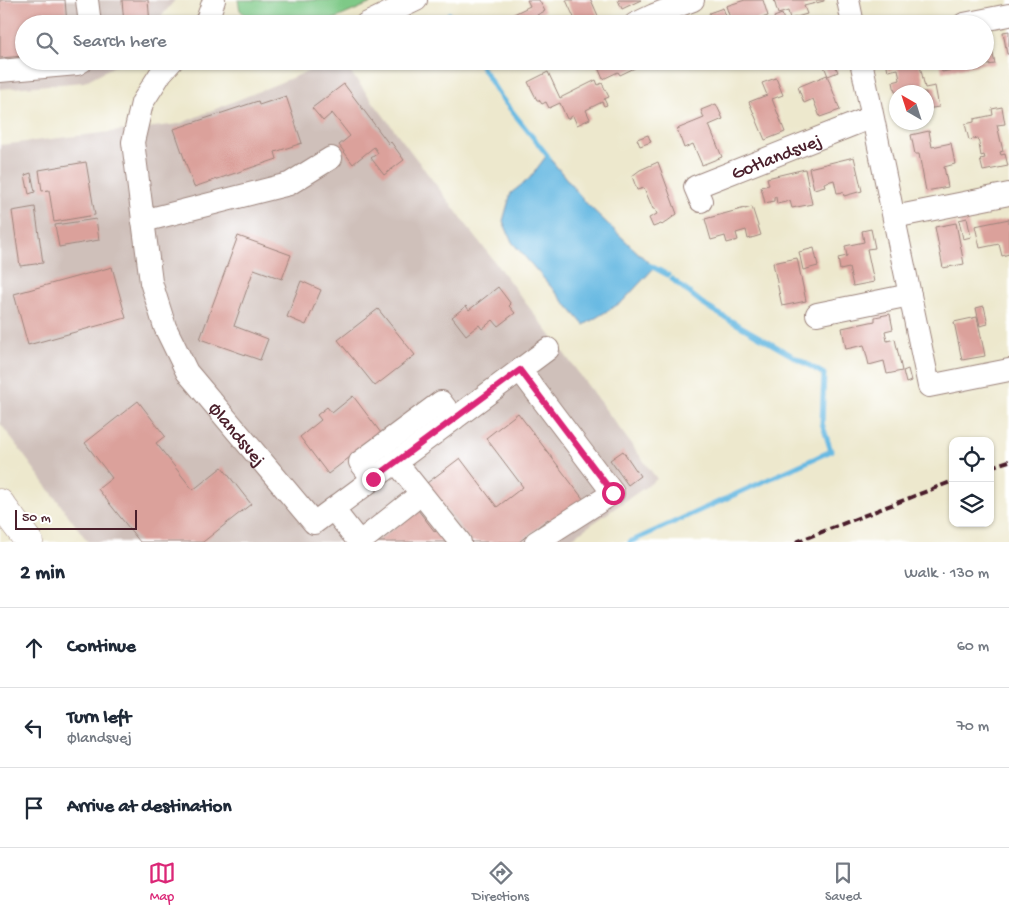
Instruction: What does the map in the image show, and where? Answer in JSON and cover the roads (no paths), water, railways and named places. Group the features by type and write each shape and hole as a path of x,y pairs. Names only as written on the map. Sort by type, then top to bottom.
{"main road":[{"path":"0,503 29,542"}],"street":[{"path":"88,0 89,15"},
{"path":"385,15 416,0"},
{"path":"654,15 692,0"},
{"path":"848,0 851,15"},
{"path":"994,18 1009,15"},
{"path":"0,71 15,70"},
{"name":"Ølandsvej","path":"164,70 142,103 133,142 151,282 165,327 187,372 314,523 548,349"},
{"path":"863,70 929,386 1009,370"},
{"name":"Gotlandsvej","path":"701,201 695,187 872,117"},
{"path":"143,221 289,184 331,158"},
{"path":"894,217 1009,194"},
{"path":"817,314 910,295"},
{"path":"520,370 613,493 536,542"},
{"path":"373,479 360,462 368,456 441,402 454,419"},
{"path":"396,462 460,542"},
{"path":"333,509 359,542 412,501"}],"water":[{"path":"547,155 587,204 654,268 622,302 584,325 512,242 503,221 511,193 529,179"}],"waterway":[{"path":"484,70 500,96 549,160"},
{"path":"649,265 668,275"},
{"path":"630,542 831,451 822,423 824,374 707,307 672,279"}],"railway":[{"path":"994,466 1009,461"},
{"path":"796,542 950,482"}]}
